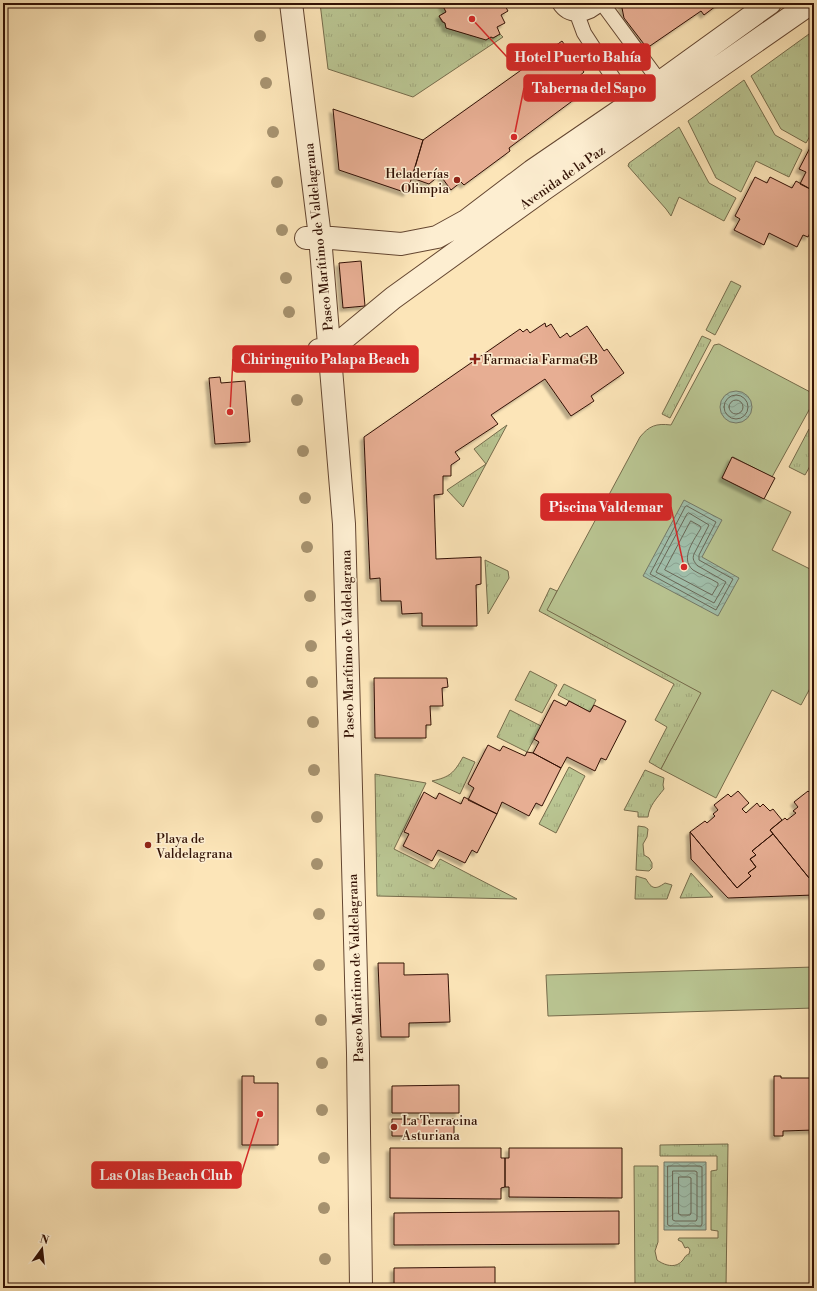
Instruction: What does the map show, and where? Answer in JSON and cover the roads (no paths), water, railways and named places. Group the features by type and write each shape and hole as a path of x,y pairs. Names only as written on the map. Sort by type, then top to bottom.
{"street":[{"name":"Paseo Marítimo de Valdelagrana","path":"278,3 313,238"},
{"name":"Paseo Marítimo de Valdelagrana","path":"291,3 323,350 344,524 358,1053 361,1288"},
{"name":"Avenida de la Paz","path":"313,238 401,244 437,237 466,221 532,171 630,104 770,3"},
{"name":"Avenida de la Paz","path":"323,350 532,198 811,3"},
{"name":"Paseo Marítimo de Valdelagrana","path":"323,350 344,1054 347,1288"}],"lane":[{"path":"559,3 567,11 577,14 591,12 601,3 660,82"},
{"path":"577,14 584,34 630,104"}],"water":[{"path":"733,391 739,391 748,395 752,407 748,419 739,423 733,423 724,419 720,410 720,404 724,395"},
{"path":"684,500 722,520 702,557 739,578 718,616 643,576"},
{"path":"664,1162 706,1162 706,1230 664,1230"}],"place":[{"name":"Hotel Puerto Bahía","path":"472,19"},
{"name":"Taberna del Sapo","path":"514,137"},
{"name":"Heladerías Olimpia","path":"457,180"},
{"name":"Farmacia FarmaGB","path":"475,359"},
{"name":"Chiringuito Palapa Beach","path":"230,412"},
{"name":"Piscina Valdemar","path":"684,567"},
{"name":"Playa de Valdelagrana","path":"148,845"},
{"name":"Las Olas Beach Club","path":"260,1114"},
{"name":"La Terracina Asturiana","path":"394,1127"}]}
